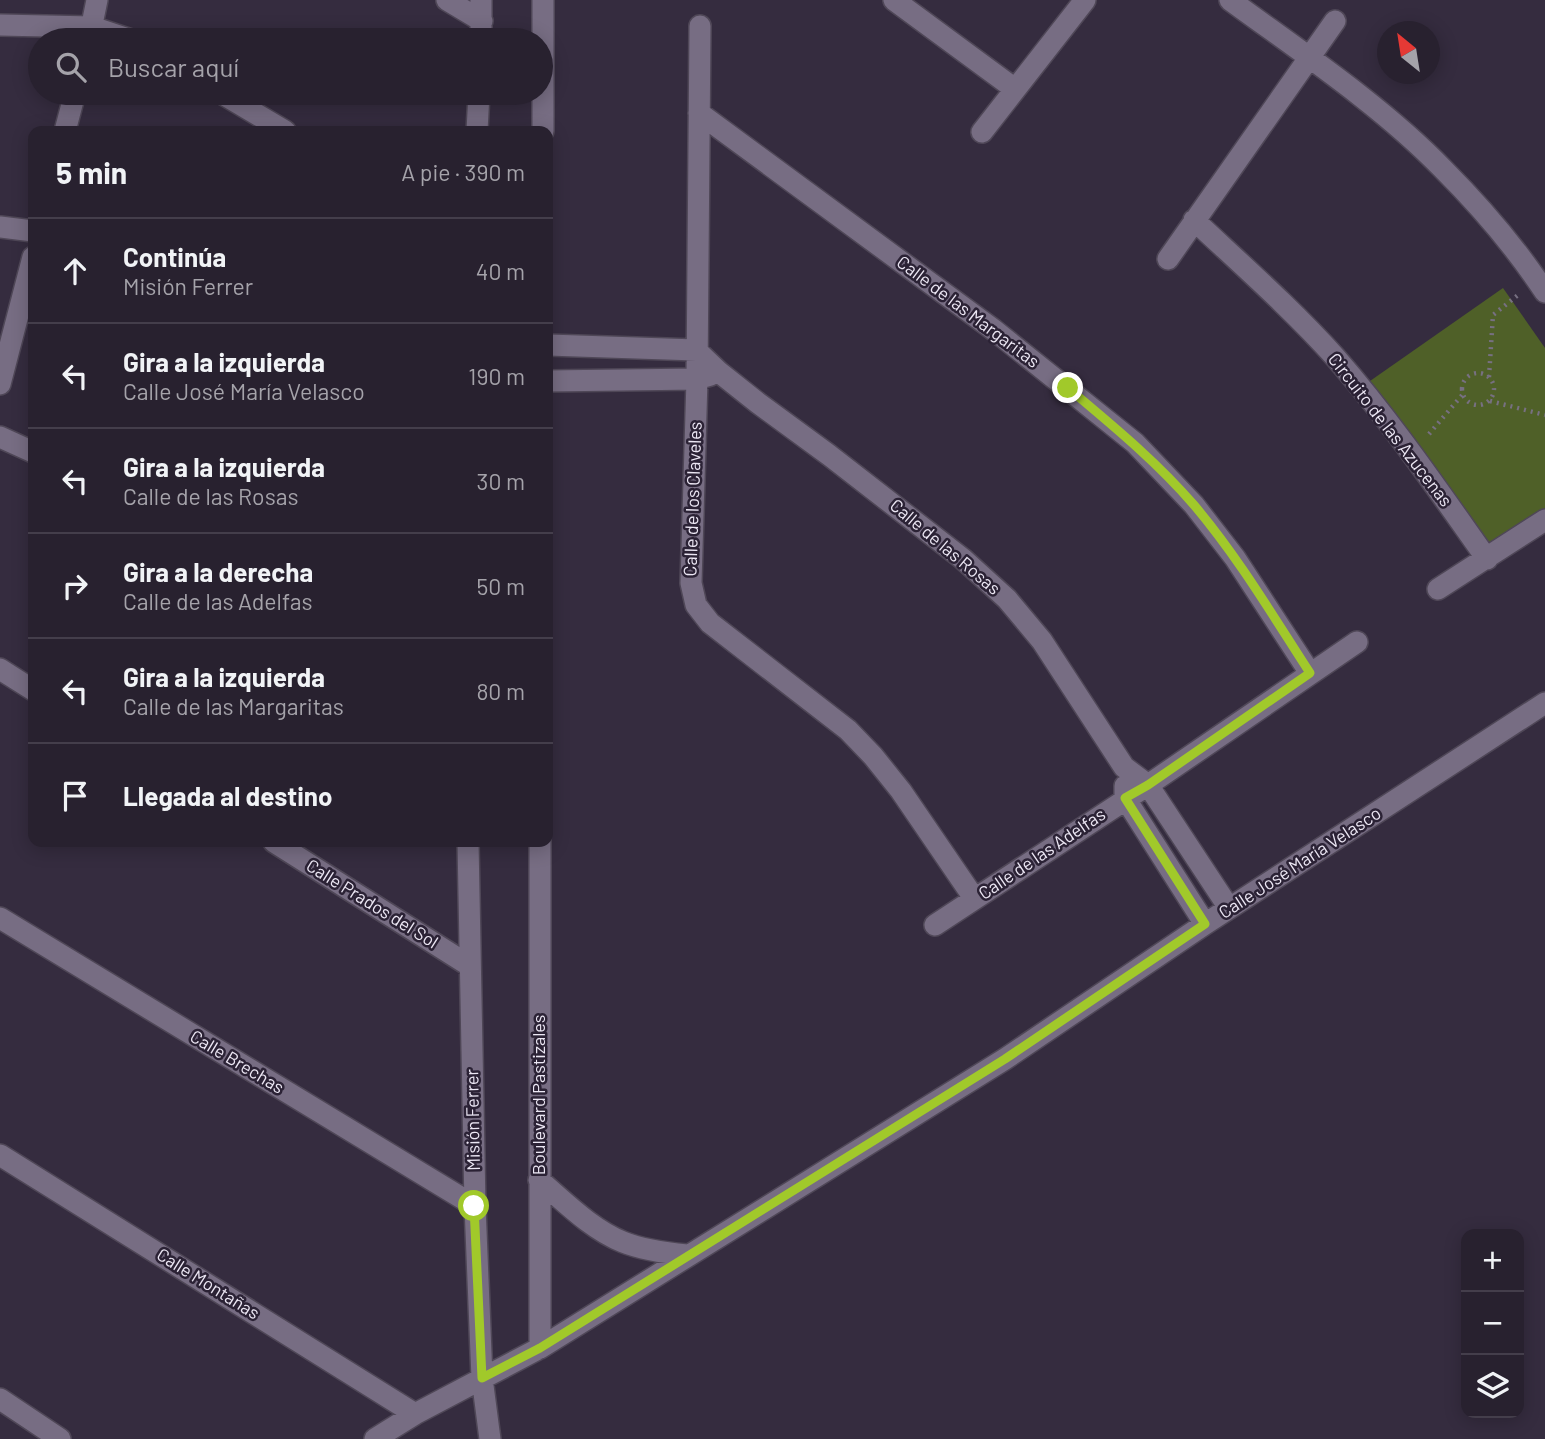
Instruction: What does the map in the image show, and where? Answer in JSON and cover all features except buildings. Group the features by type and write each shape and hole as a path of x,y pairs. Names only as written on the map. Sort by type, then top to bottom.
{"street":[{"path":"91,28 97,0"},
{"path":"447,0 481,21"},
{"path":"543,0 543,28"},
{"path":"894,0 1015,89"},
{"path":"982,132 1085,0"},
{"path":"1230,0 1386,117 1442,167 1541,286"},
{"path":"1168,260 1335,21"},
{"path":"0,25 30,28"},
{"name":"Calle de los Claveles","path":"700,26 697,379 691,583 696,605 710,623 848,730 873,756 901,791 974,898"},
{"path":"66,126 72,105"},
{"path":"241,105 277,126"},
{"path":"477,126 478,105"},
{"path":"543,105 543,126"},
{"name":"Calle de las Margaritas","path":"699,113 995,330 1135,443 1194,505 1235,558 1310,673"},
{"name":"Circuito de las Azucenas","path":"1194,220 1297,317 1335,357 1412,454 1487,559"},
{"path":"0,227 28,230"},
{"path":"0,384 28,276"},
{"path":"553,345 696,350"},
{"name":"Calle de las Rosas","path":"696,350 719,372 963,559 1007,599 1042,641 1124,767 1148,785 1229,908"},
{"path":"553,381 697,379 719,372"},
{"path":"0,437 28,450"},
{"path":"1438,589 1545,520"},
{"name":"Calle de las Adelfas","path":"935,925 1148,785 1357,642"},
{"path":"0,668 28,687"},
{"name":"Calle José María Velasco","path":"374,1439 415,1414 540,1348 1005,1059 1229,908 1545,703"},
{"path":"1124,767 1125,798 1205,924"},
{"name":"Calle Prados del Sol","path":"282,847 470,966"},
{"name":"Misión Ferrer","path":"468,847 474,1206 482,1378 490,1439"},
{"name":"Boulevard Pastizales","path":"540,847 540,1348"},
{"name":"Calle Brechas","path":"0,918 474,1206"},
{"name":"Calle Montañas","path":"0,1155 415,1414"},
{"path":"539,1180 609,1236 653,1251 687,1255"},
{"path":"0,1399 60,1439"}],"path":[{"path":"1490,401 1494,386 1489,377 1493,315 1541,286"},
{"path":"1489,377 1479,373 1469,375 1463,384 1465,399 1475,405 1490,401 1545,415"},
{"path":"1412,454 1463,394"}],"green space":[{"path":"1503,288 1545,348 1545,508 1488,548 1370,381"}],"route":[{"path":"474,1206 482,1378 540,1348 1005,1059 1205,924 1125,798 1148,785 1310,673 1235,558 1194,505 1135,443 1068,388"}]}
